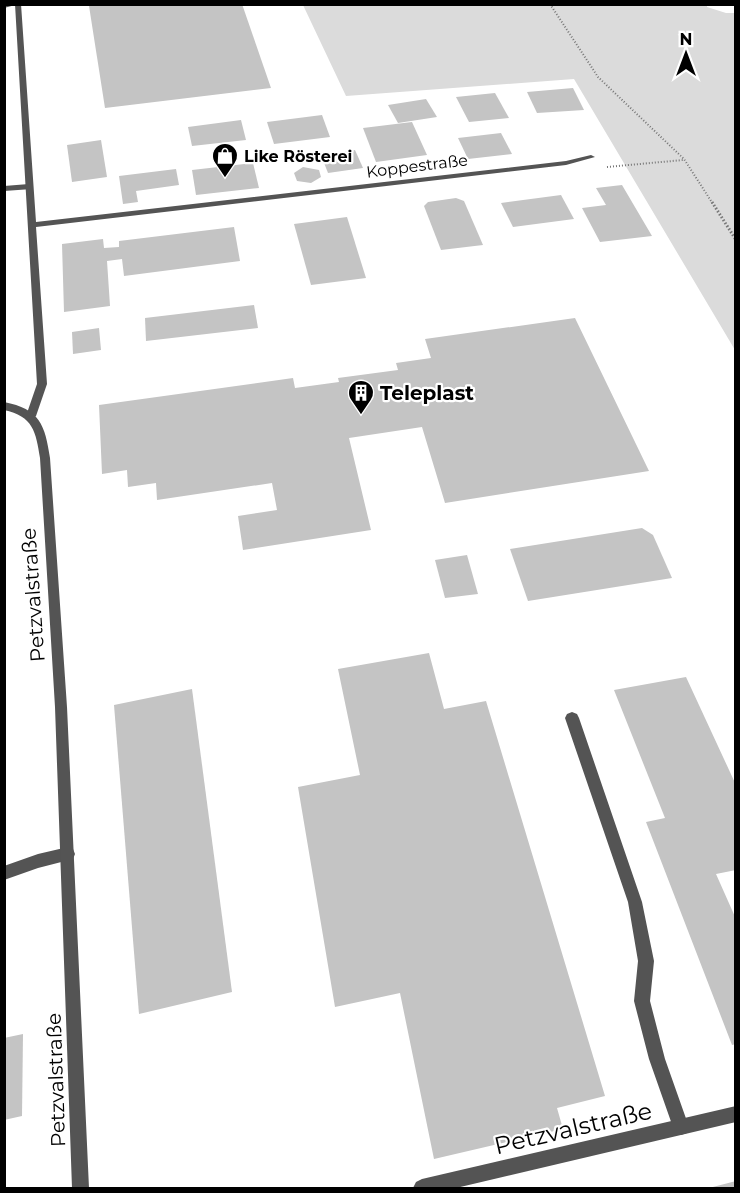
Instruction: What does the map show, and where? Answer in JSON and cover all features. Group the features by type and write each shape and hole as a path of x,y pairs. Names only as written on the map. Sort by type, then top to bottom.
{"street":[{"path":"4,6 17,4 42,384 31,416 4,406"},
{"name":"Koppestraße","path":"31,225 566,163 591,157"},
{"path":"4,189 29,187"},
{"name":"Petzvalstraße","path":"31,416 41,430 45,458 61,707 81,1188"},
{"path":"572,718 635,902 645,961 642,1001 657,1059 681,1127"},
{"path":"4,873 38,861 68,854"},
{"name":"Petzvalstraße","path":"422,1188 735,1114"}],"path":[{"path":"550,4 598,77 684,159 735,240"},
{"path":"591,157 608,167 684,159"}],"shaded area":[{"path":"303,5 707,5 707,7 726,13 735,13 735,350 574,79 346,96"}],"building":[{"path":"103,4 242,4 271,88 105,108 89,6"},
{"path":"573,88 584,110 537,113 527,92"},
{"path":"495,93 509,118 469,122 456,97"},
{"path":"426,99 437,117 398,123 388,105"},
{"path":"322,115 330,137 274,144 267,122"},
{"path":"241,120 246,140 192,146 188,127"},
{"path":"412,122 427,155 376,162 363,128"},
{"path":"501,133 512,154 468,159 458,138"},
{"path":"101,140 107,177 72,182 67,145"},
{"path":"355,150 363,168 328,173 321,155"},
{"name":"Like Rösterei","path":"253,163 259,188 196,195 192,170"},
{"path":"303,167 319,170 321,177 311,183 297,181 294,173"},
{"path":"176,169 179,185 136,191 138,202 123,204 119,176"},
{"path":"622,185 652,236 600,242 582,208 606,205 596,188"},
{"path":"561,195 574,219 513,227 501,203"},
{"path":"456,198 464,201 483,245 441,250 424,206 428,202"},
{"path":"347,217 366,278 311,285 294,224"},
{"path":"234,227 240,261 124,276 122,259 107,261 110,306 64,312 62,244 103,239 104,248 119,247 119,241"},
{"path":"254,305 258,328 146,341 145,318"},
{"name":"Teleplast","path":"575,318 649,471 445,503 422,427 349,438 371,530 243,550 238,516 277,510 272,483 157,500 156,483 128,487 127,470 102,474 99,405 293,378 295,388 339,382 338,378 398,370 396,363 431,358 425,339"},
{"path":"99,328 101,350 73,354 72,332"},
{"path":"642,528 653,535 672,578 528,601 510,549"},
{"path":"467,555 478,594 445,598 435,560"},
{"path":"429,653 444,709 486,701 605,1096 557,1108 563,1129 434,1159 400,993 335,1007 298,787 360,775 338,669"},
{"path":"686,677 736,785 736,870 716,874 736,919 736,1044 732,1045 646,822 665,818 614,690"},
{"path":"192,689 232,992 139,1014 114,705"},
{"path":"23,1034 22,1116 4,1120 4,1038"},
{"path":"736,1181 736,1188 709,1188"}],"place":[{"name":"Like Rösterei","path":"225,179"},
{"name":"Teleplast","path":"361,416"}]}
